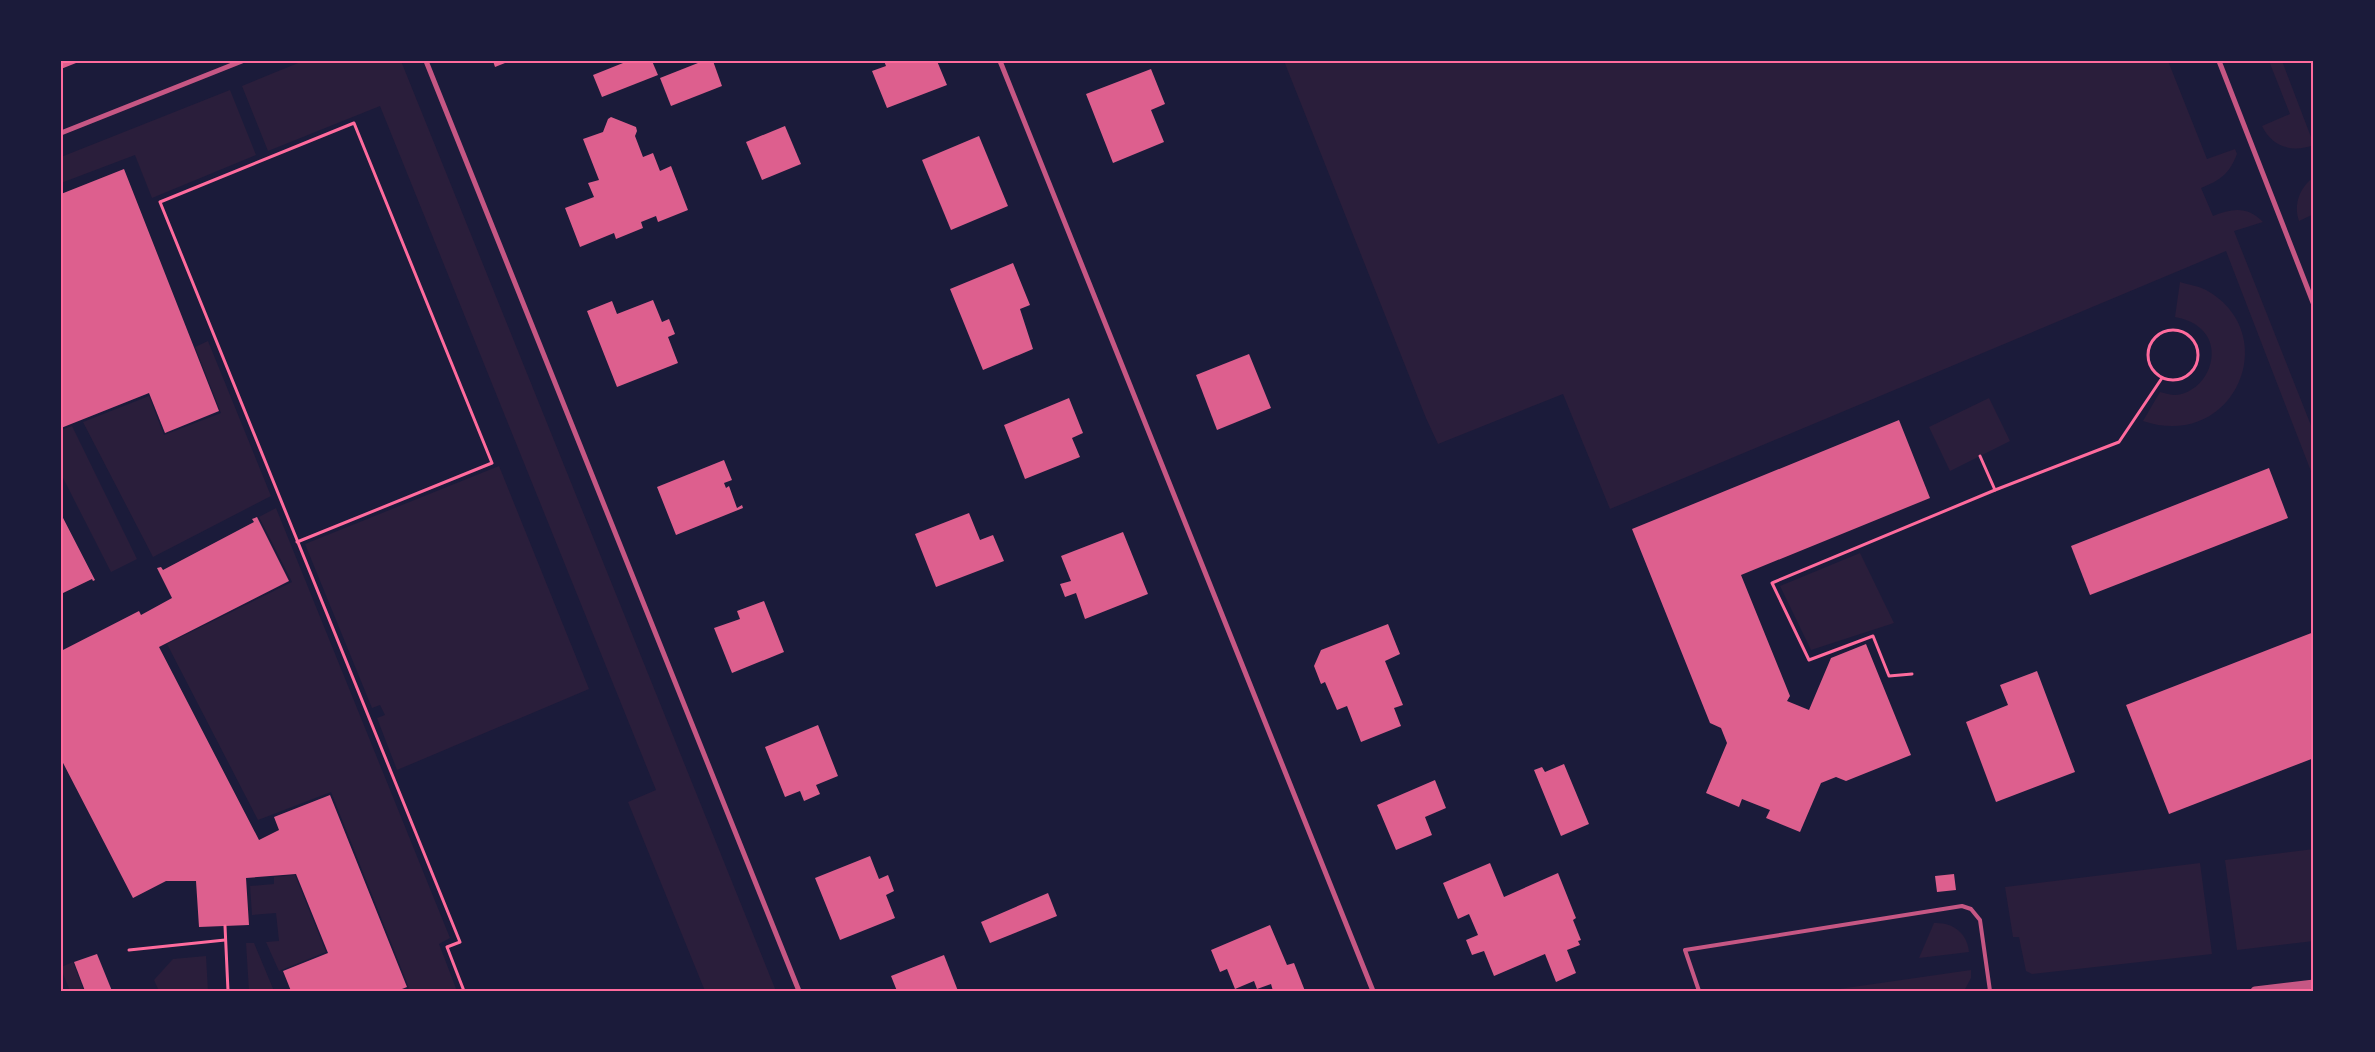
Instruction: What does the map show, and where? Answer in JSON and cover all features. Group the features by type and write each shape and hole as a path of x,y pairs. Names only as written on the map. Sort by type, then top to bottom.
{"street":[{"path":"61,133 242,61"},
{"path":"426,61 799,991"},
{"path":"1000,61 1373,991"},
{"path":"2219,61 2314,305"},
{"path":"2255,991 2314,984"}],"lane":[{"path":"1700,991 1685,950 1962,906 1971,909 1980,920 1990,991"}],"path":[{"path":"297,542 492,463 354,123 160,202 297,542 460,942 446,948 464,991"},
{"path":"2174,329 2186,332 2199,351 2198,362 2193,372 2183,379 2172,380 2162,378 2153,371 2148,361 2148,349 2153,339 2163,331 2174,329"},
{"path":"1912,674 1889,676 1873,636 1809,660 1772,583 1995,490 2119,442 2162,378"},
{"path":"1980,456 1995,490"},
{"path":"225,926 228,991"},
{"path":"129,950 225,940"}],"shaded area":[{"path":"303,61 401,61 776,991 705,991 628,802 656,790 380,106 268,151 242,86"},
{"path":"1284,61 2168,61 2207,159 2235,149 2237,154 2224,176 2201,188 2213,216 2227,211 2240,210 2252,213 2263,222 2234,231 2314,433 2314,479 2226,251 1610,509 1563,394 1438,444"},
{"path":"2269,61 2282,61 2314,145 2298,148 2284,146 2271,139 2262,126 2290,114"},
{"path":"230,90 256,155 152,198 135,155 61,183 61,157"},
{"path":"2314,177 2314,214 2299,221 2297,202 2299,196"},
{"path":"2180,282 2206,290 2230,310 2242,333 2245,359 2238,384 2224,405 2202,420 2175,426 2143,421 2160,392 2175,395 2196,387 2209,369 2212,358 2211,347 2207,337 2200,328 2191,322 2175,317"},
{"path":"208,341 271,496 153,557 83,422 149,396 164,435 221,413 195,347"},
{"path":"1989,398 2010,441 1950,471 1929,427"},
{"path":"72,426 137,559 111,572 61,474 61,430"},
{"path":"499,466 589,689 397,770 377,718 385,715 380,705 372,708 305,544"},
{"path":"276,508 450,938 439,944 457,991 404,991 409,988 331,792 258,820 167,644 292,582 259,517"},
{"path":"1860,553 1894,623 1811,650 1780,586"},
{"path":"2314,849 2314,941 2237,950 2225,860"},
{"path":"2200,863 2212,954 2032,974 2026,971 2019,937 2013,937 2005,887"},
{"path":"295,875 326,952 279,971 266,942 279,941 276,913 252,915 250,886 274,884 274,877"},
{"path":"1934,923 1947,924 1958,930 1968,945 1969,952 1919,958"},
{"path":"246,943 254,943 274,991 249,991"},
{"path":"206,956 208,991 159,991 154,980 173,959"},
{"path":"73,962 84,991 70,991 61,969 61,967"},
{"path":"1971,970 1971,978 1964,991 1825,991"}],"building":[{"path":"61,61 81,61 61,69"},
{"path":"493,61 510,61 495,67"},
{"path":"628,61 652,61 658,75 602,97 593,75"},
{"path":"703,61 713,61 722,86 671,106 660,78"},
{"path":"884,61 937,61 947,85 887,108 872,71 886,66"},
{"path":"1151,69 1165,104 1151,110 1164,142 1113,163 1086,94"},
{"path":"611,117 636,127 635,136 643,157 653,153 660,171 671,166 688,210 658,222 656,216 641,222 643,228 616,239 614,233 580,247 565,208 594,197 588,183 599,180 583,139 603,132 608,119"},
{"path":"785,126 801,164 762,180 746,142"},
{"path":"979,136 1008,206 951,230 922,160"},
{"path":"124,169 219,411 165,433 149,393 61,428 61,194"},
{"path":"1013,263 1030,305 1020,309 1033,349 983,370 950,289"},
{"path":"653,300 662,322 669,319 675,334 668,337 678,363 617,387 587,311 612,301 617,314"},
{"path":"1249,354 1271,408 1217,430 1196,375"},
{"path":"1069,398 1083,433 1072,438 1080,457 1025,479 1004,425"},
{"path":"1899,420 1930,498 1741,575 1790,696 1787,701 1809,710 1831,658 1866,644 1911,755 1846,781 1836,777 1821,783 1800,832 1766,818 1770,810 1742,799 1739,807 1706,793 1727,743 1721,728 1710,723 1632,529"},
{"path":"724,460 732,480 724,483 726,488 729,486 737,508 742,505 743,508 676,535 657,487"},
{"path":"2269,468 2288,518 2090,595 2071,546"},
{"path":"969,513 980,540 993,535 1004,561 936,587 915,534"},
{"path":"61,514 95,580 93,581 92,579 61,594"},
{"path":"257,517 289,581 159,647 259,840 279,830 274,817 330,795 407,987 397,991 291,991 283,971 328,953 296,874 246,878 249,925 199,927 196,881 166,881 133,898 61,759 61,651 139,611 141,615 172,598 157,568 161,567 163,570 254,522 252,519"},
{"path":"1123,532 1148,594 1085,619 1076,593 1065,597 1060,584 1071,581 1061,556"},
{"path":"764,601 784,652 732,673 714,628 740,619 737,611"},
{"path":"1388,624 1400,654 1385,661 1403,705 1394,708 1401,726 1361,742 1347,706 1337,710 1325,682 1321,684 1314,666 1321,650"},
{"path":"2314,632 2314,758 2169,814 2126,705"},
{"path":"2037,671 2075,772 1996,802 1966,722 2008,705 2000,685"},
{"path":"818,725 838,776 816,785 820,794 804,801 800,791 785,797 765,747"},
{"path":"1564,764 1589,824 1561,836 1534,770 1542,767 1545,772"},
{"path":"1435,780 1446,808 1425,817 1432,835 1396,850 1377,805"},
{"path":"870,856 879,879 888,875 894,891 886,895 895,918 840,940 815,878"},
{"path":"1490,863 1504,897 1558,873 1576,918 1573,920 1581,940 1578,941 1580,945 1567,950 1576,973 1556,982 1545,954 1494,976 1484,951 1472,955 1466,940 1478,935 1469,914 1458,919 1443,883"},
{"path":"1954,874 1956,890 1937,892 1935,876"},
{"path":"1048,893 1057,916 990,943 981,922"},
{"path":"1270,925 1287,965 1294,963 1305,991 1273,991 1271,984 1257,989 1254,981 1235,989 1227,969 1220,972 1211,950"},
{"path":"97,954 112,991 85,991 74,962"},
{"path":"944,955 958,991 897,991 891,976"}]}
